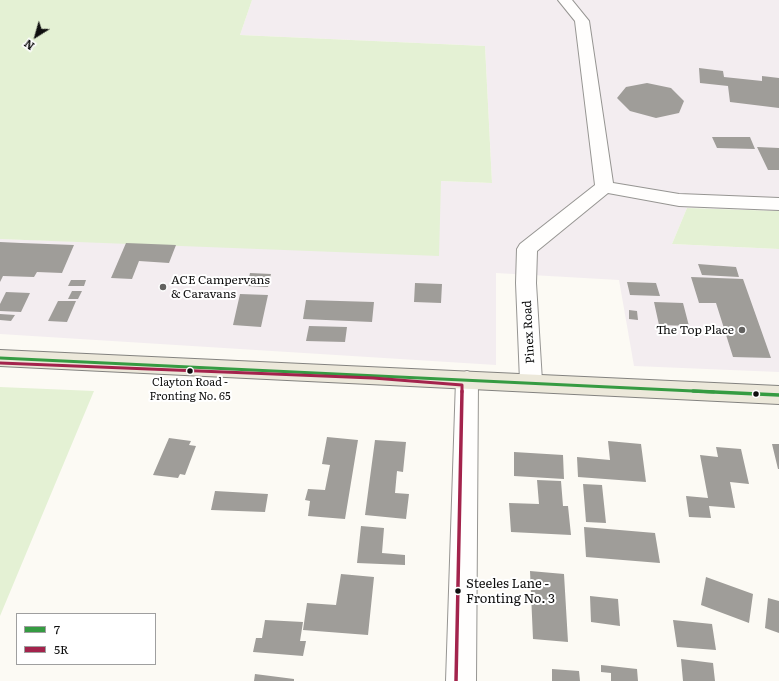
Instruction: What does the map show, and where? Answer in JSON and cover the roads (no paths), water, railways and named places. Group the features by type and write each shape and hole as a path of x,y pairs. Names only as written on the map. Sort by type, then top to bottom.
{"main road":[{"path":"0,358 373,373 467,380 531,381 779,395"}],"street":[{"path":"566,0 582,22 604,187 679,200 779,204"},
{"name":"Pinex Road","path":"531,381 526,284 527,249 604,187"},
{"path":"461,681 467,380"}],"place":[{"name":"ACE Campervans & Caravans","path":"163,287"},
{"name":"The Top Place","path":"742,330"},
{"name":"Clayton Road - Fronting No. 65","path":"190,371"},
{"name":"Steeles Lane - Fronting No. 3","path":"458,591"}]}
